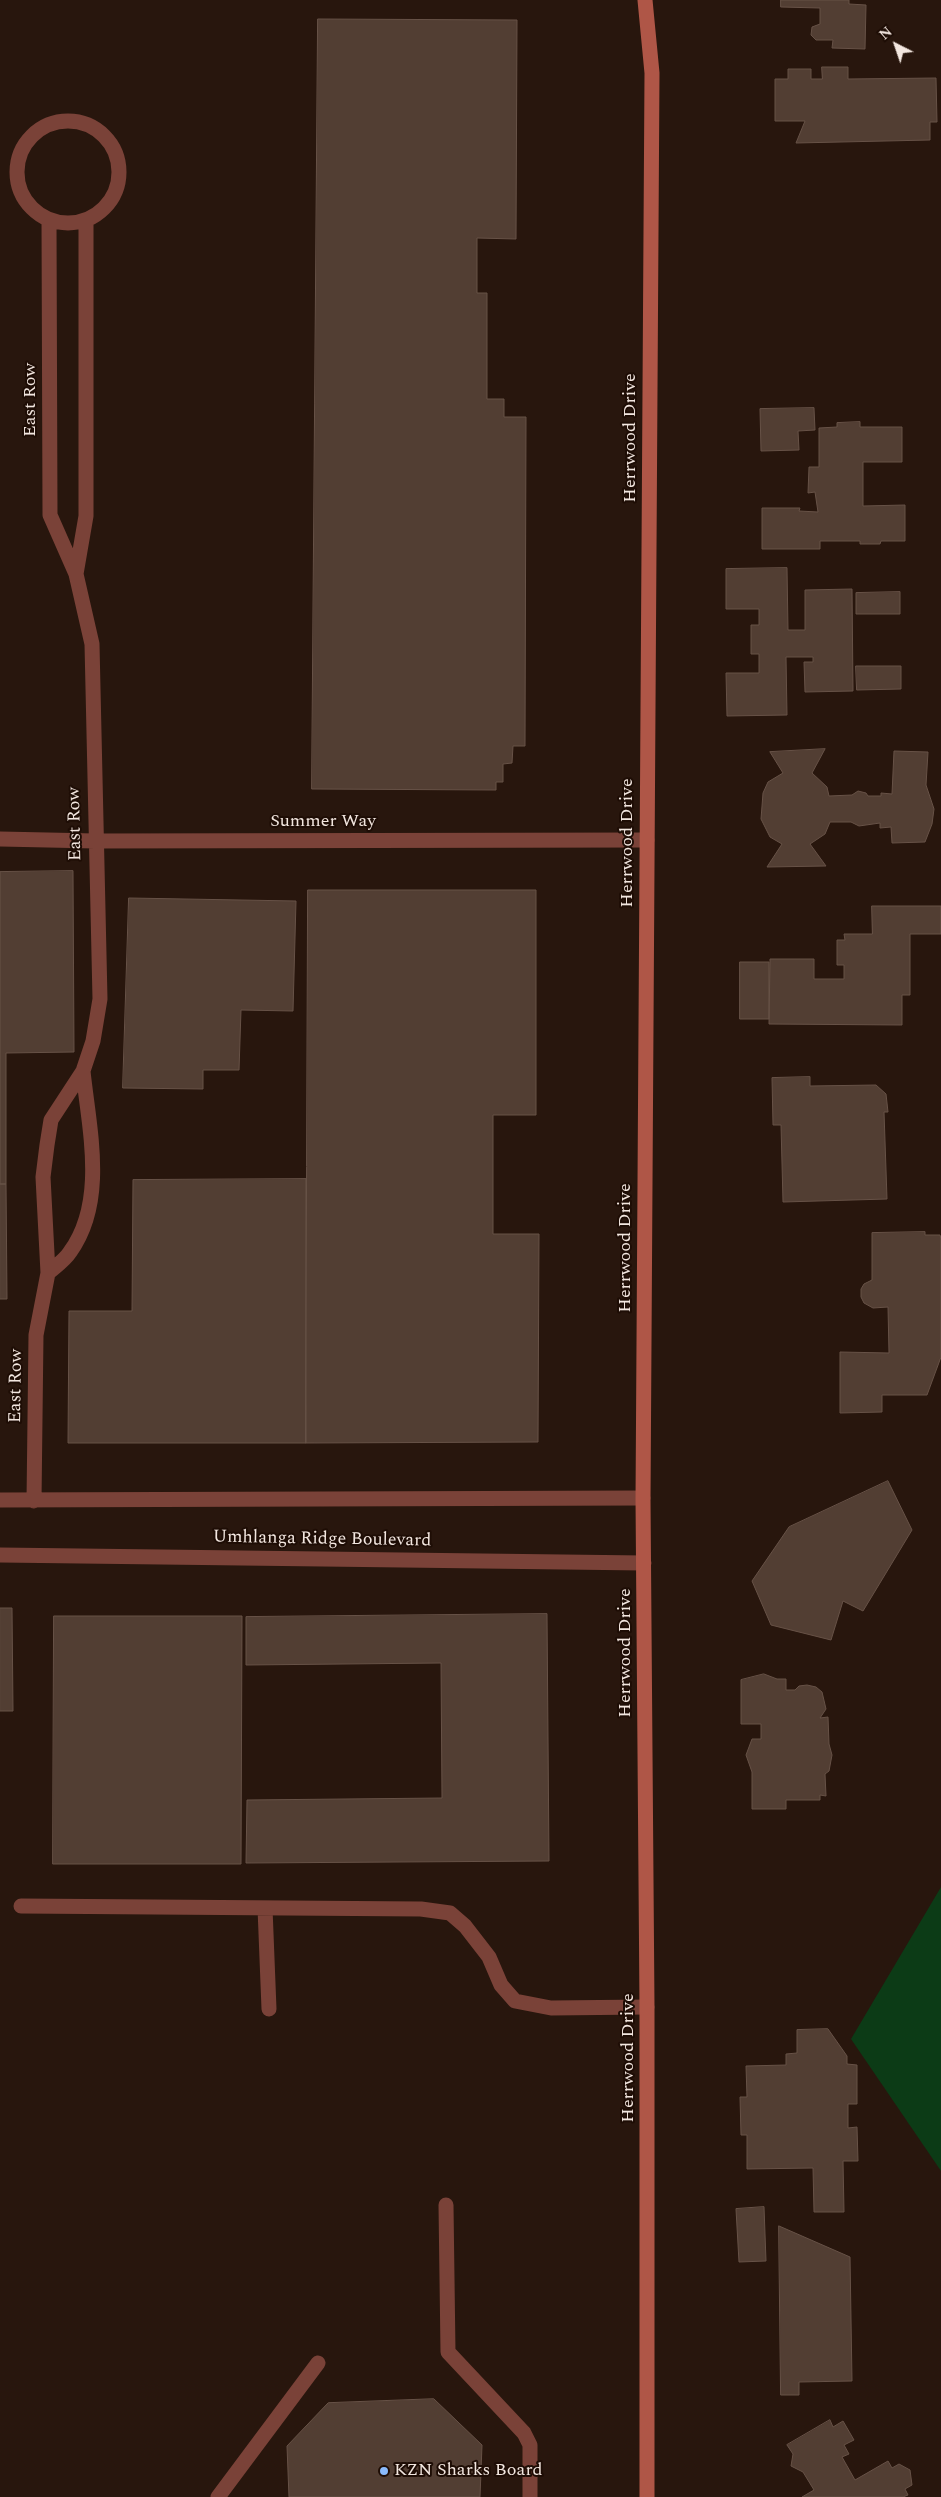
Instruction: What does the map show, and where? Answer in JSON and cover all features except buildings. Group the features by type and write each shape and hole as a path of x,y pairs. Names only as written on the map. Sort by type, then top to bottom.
{"street":[{"name":"Herrwood Drive","path":"645,0 652,73 643,1498 648,2007 647,2497"},
{"path":"60,121 76,121 92,126 106,137 115,151 119,167 118,184 112,200 100,212 86,220 70,224 49,220 37,214 25,202 18,186 16,169 20,152 30,137 43,127 60,121"},
{"name":"East Row","path":"34,1501 36,1335 48,1274 43,1177 51,1120 82,1072 93,1041 100,998 92,644 76,574 50,515 49,220"},
{"name":"East Row","path":"76,574 86,516 86,220"},
{"name":"Summer Way","path":"0,839 95,841 647,840"},
{"name":"East Row","path":"48,1274 70,1252 86,1221 91,1194 92,1148 82,1072"},
{"path":"0,1500 643,1498"},
{"name":"Umhlanga Ridge Boulevard","path":"0,1555 644,1563"},
{"path":"20,1906 421,1909 450,1913 465,1926 489,1957 501,1984 515,2001 551,2008 648,2007"},
{"path":"265,1908 269,2009"},
{"path":"446,2205 448,2352 524,2433 530,2445 530,2497"},
{"path":"218,2497 318,2363"}],"green space":[{"path":"941,1887 941,2171 851,2039"}],"place":[{"name":"KZN Sharks Board","path":"384,2471"}]}
